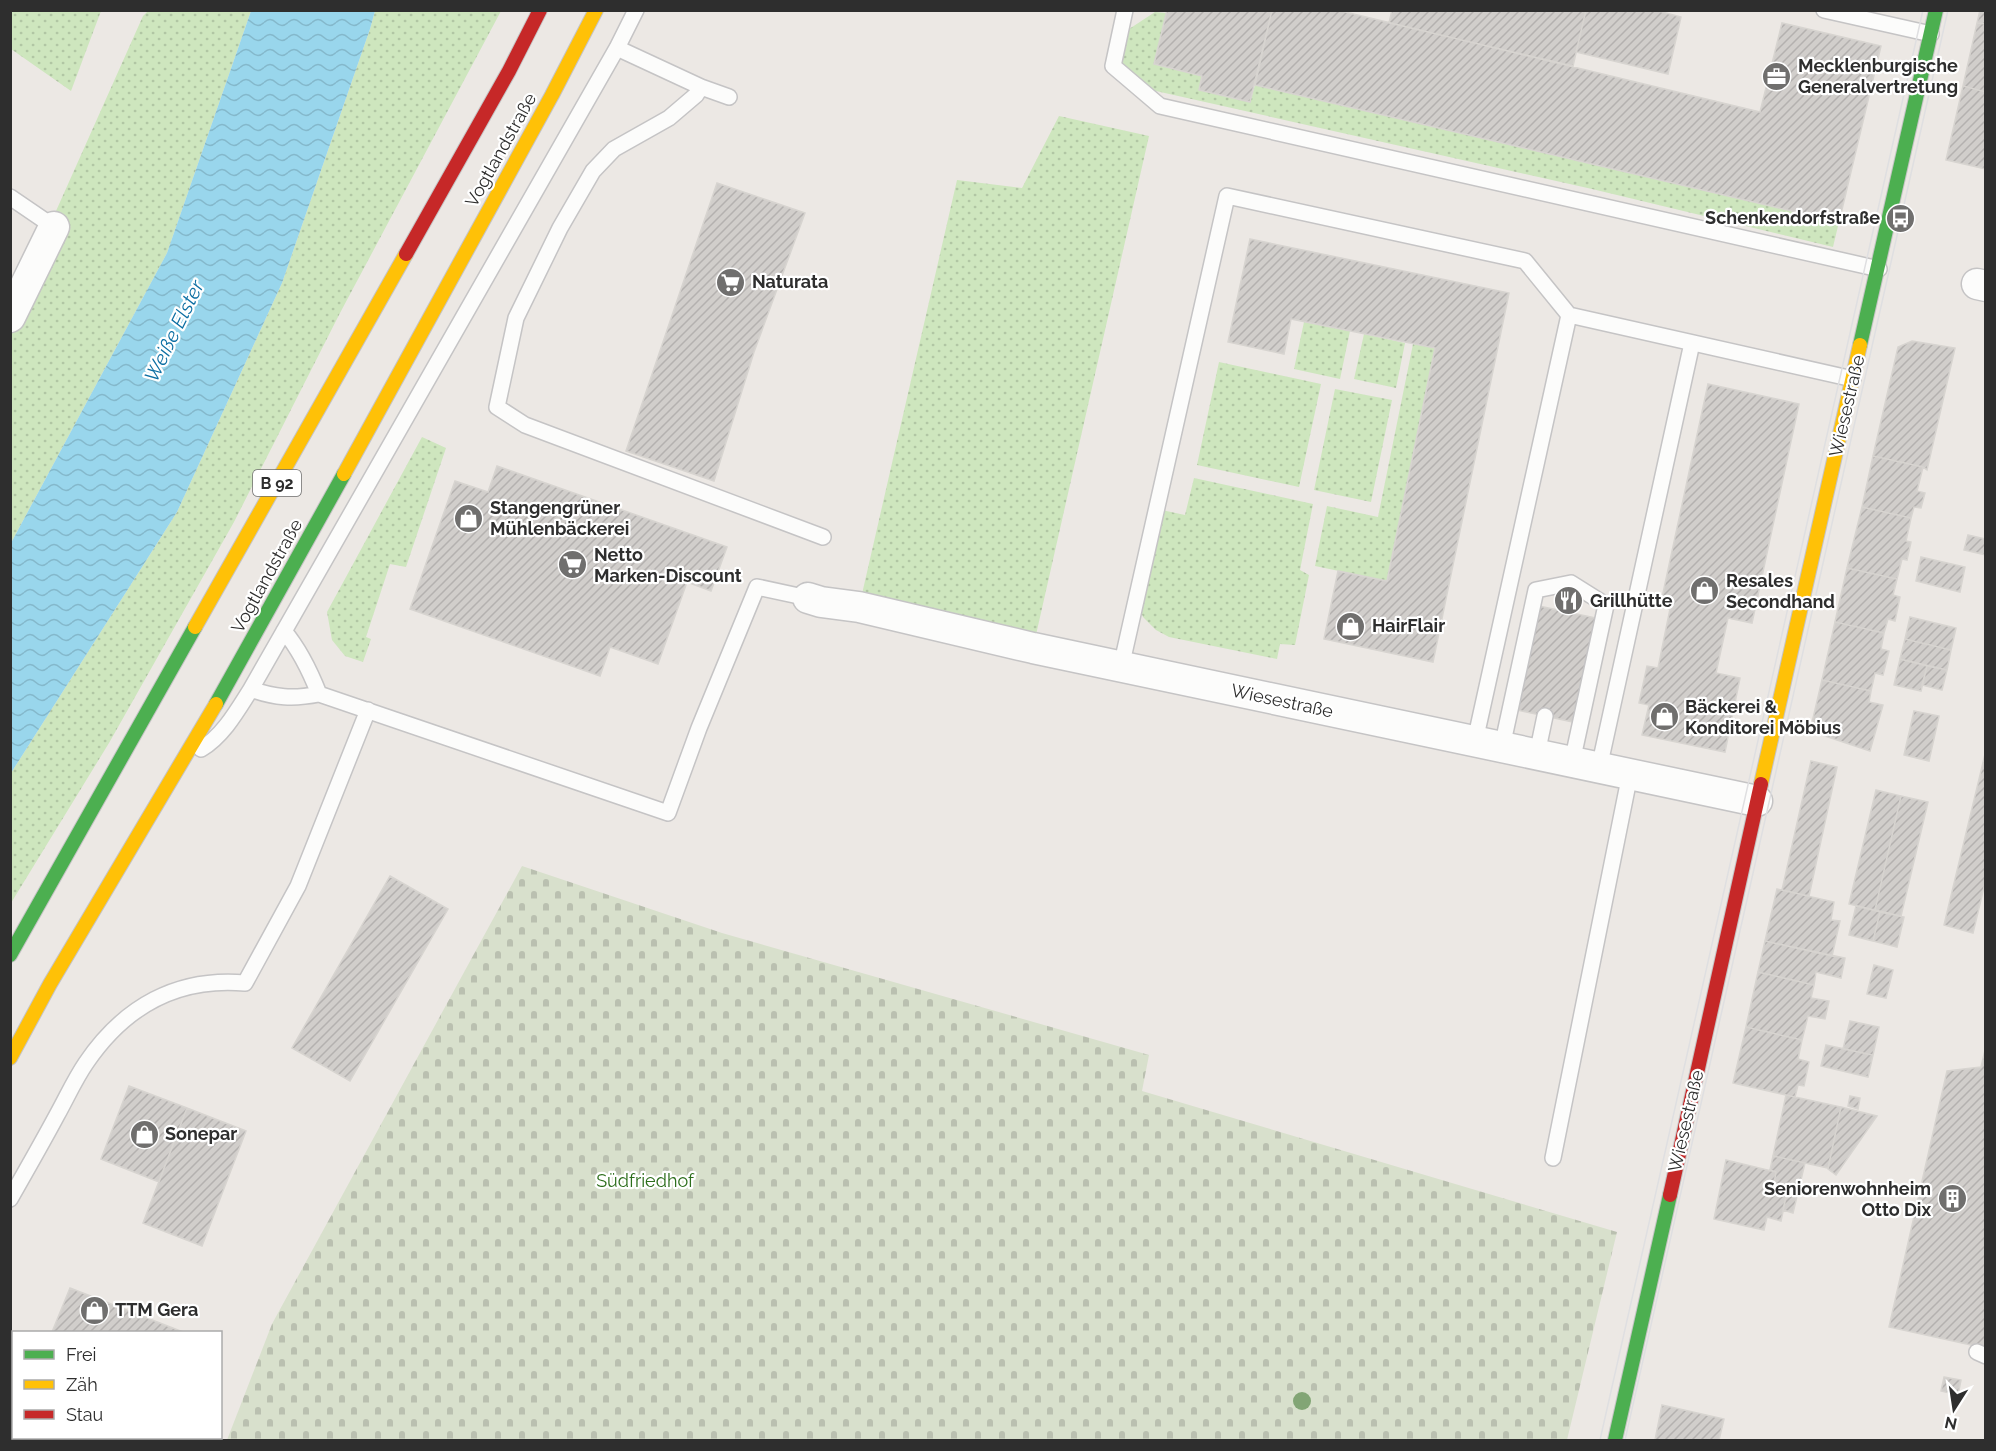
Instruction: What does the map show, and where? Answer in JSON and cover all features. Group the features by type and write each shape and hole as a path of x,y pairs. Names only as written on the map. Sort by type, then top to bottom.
{"main road":[{"name":"Vogtlandstraße","path":"10,955 509,71 540,10"},
{"name":"Vogtlandstraße","path":"10,1058 50,984 184,760 278,595 552,95 596,10"},
{"name":"Wiesestraße","path":"1615,1440 1936,10"}],"street":[{"path":"10,317 54,227"},
{"name":"Wiesestraße","path":"808,598 859,607 1121,666 1757,801"}],"lane":[{"path":"184,760 210,744 232,718 250,689 617,48 636,10"},
{"path":"1125,10 1113,66 1160,106 1879,269"},
{"path":"1824,10 1931,34"},
{"path":"617,48 700,87 729,97"},
{"path":"700,87 696,95 669,118 614,149 593,171 560,228 516,318 497,407 525,424 823,537"},
{"path":"1121,666 1227,196 1525,261 1569,315 1853,379"},
{"path":"10,197 54,227"},
{"path":"1489,744 1569,315"},
{"path":"1586,765 1692,343"},
{"path":"1489,744 1536,590 1571,583 1606,605 1586,765"},
{"path":"250,689 267,695 287,698 319,694 668,813 699,728 757,587 808,598"},
{"path":"284,631 296,645 307,664 319,694"},
{"path":"10,1198 86,1063 112,1031 141,1007 176,989 225,981 245,983 298,886 368,710"},
{"path":"1537,754 1545,716"},
{"path":"1553,1158 1630,774"}],"green space":[{"path":"11,10 101,11 71,91 11,49"},
{"path":"148,11 251,11 167,253 11,543 11,306 27,276 143,16"},
{"path":"375,11 501,11 340,313 234,522 109,743 11,903 11,773 177,512 282,283"},
{"path":"1155,12 1166,13 1154,64 1202,76 1200,90 1250,102 1255,85 1839,222 1833,247 1592,189 1138,87 1113,66 1120,35"},
{"path":"1059,116 1149,136 1033,648 859,607 957,180 1022,188"},
{"path":"1304,322 1350,331 1340,379 1294,369"},
{"path":"1364,334 1405,343 1396,388 1354,379"},
{"path":"1413,344 1435,348 1387,581 1315,566 1327,506 1378,517"},
{"path":"1219,362 1321,384 1299,487 1197,465"},
{"path":"1335,389 1392,400 1371,502 1314,490"},
{"path":"422,437 446,448 406,567 390,564 366,637 371,639 363,662 345,656 332,640 327,612"},
{"path":"1194,478 1313,504 1300,570 1309,575 1295,645 1280,644 1277,659 1169,637 1156,630 1143,617 1137,601 1157,509 1185,515"},
{"name":"Südfriedhof","path":"522,866 722,933 1149,1055 1142,1091 1617,1232 1567,1440 227,1440 272,1324"}],"water":[{"name":"Weiße Elster","path":"251,11 375,11 282,283 177,512 11,773 11,543 167,253"}],"building":[{"path":"1167,10 1272,10 1250,102 1199,90 1202,76 1154,64"},
{"path":"1272,10 1337,10 1760,112 1782,23 1881,46 1839,222 1255,85"},
{"path":"1392,10 1586,10 1573,66 1389,23"},
{"path":"1586,10 1655,10 1681,17 1668,74 1576,52"},
{"path":"1980,10 1986,10 1986,24 1977,23"},
{"path":"1977,23 1986,24 1986,92 1963,86"},
{"path":"1963,86 1986,92 1986,169 1946,160"},
{"name":"Naturata","path":"717,183 805,213 754,352 714,481 626,451"},
{"path":"1250,239 1509,293 1433,662 1324,639 1338,571 1387,581 1435,348 1291,319 1284,354 1228,342"},
{"path":"1912,341 1955,348 1927,470 1923,467 1873,456 1898,347"},
{"path":"1708,384 1799,404 1752,623 1728,618 1716,673 1740,678 1725,752 1642,735 1649,705 1639,703 1647,666 1658,668 1670,609 1660,607"},
{"path":"1873,456 1923,467 1917,491 1925,493 1921,508 1914,507 1911,518 1862,507"},
{"name":"Netto Marken-Discount","path":"497,466 727,547 711,591 687,582 658,664 610,647 600,676 410,609 455,481 488,492"},
{"path":"1862,507 1911,518 1906,541 1911,542 1907,560 1902,559 1897,579 1847,568"},
{"path":"1968,535 1986,539 1986,555 1964,550"},
{"path":"1921,557 1965,567 1960,592 1916,581"},
{"path":"1847,568 1897,579 1893,595 1900,597 1895,621 1888,619 1884,633 1835,622"},
{"path":"1539,606 1596,618 1573,722 1517,710"},
{"path":"1910,617 1956,628 1951,650 1905,639"},
{"path":"1835,622 1884,633 1881,649 1889,651 1883,675 1875,673 1871,691 1822,680"},
{"path":"1905,639 1951,650 1947,670 1900,659"},
{"path":"1900,659 1927,666 1921,691 1894,685"},
{"path":"1927,666 1947,670 1942,690 1922,685"},
{"path":"1822,680 1871,691 1869,702 1883,705 1870,751 1810,731"},
{"path":"1914,711 1939,716 1929,761 1904,755"},
{"path":"1986,750 1986,879 1973,933 1944,925"},
{"path":"1811,761 1837,767 1809,896 1782,890"},
{"path":"1876,790 1901,796 1875,910 1849,904"},
{"path":"1901,796 1928,802 1901,916 1875,910"},
{"path":"390,876 448,909 350,1081 292,1048"},
{"path":"1777,889 1834,902 1831,920 1840,921 1832,956 1765,941"},
{"path":"1856,906 1880,912 1873,941 1849,935"},
{"path":"1880,912 1904,917 1897,947 1873,941"},
{"path":"1765,941 1845,958 1841,978 1816,972 1814,985 1758,972"},
{"path":"1874,965 1893,970 1886,998 1867,994"},
{"path":"1758,972 1814,985 1811,998 1829,1001 1825,1019 1808,1016 1802,1040 1746,1027"},
{"path":"1850,1021 1879,1027 1873,1055 1843,1049"},
{"path":"1746,1027 1802,1040 1798,1059 1809,1062 1804,1086 1798,1085 1795,1097 1733,1083"},
{"path":"1826,1045 1873,1055 1868,1077 1821,1066"},
{"name":"Seniorenwohnheim Otto Dix","path":"1986,1046 1985,1348 1889,1327 1947,1071 1981,1067"},
{"name":"Sonepar","path":"129,1086 187,1108 159,1182 101,1159"},
{"path":"1786,1095 1841,1107 1828,1168 1773,1156"},
{"path":"1850,1096 1860,1098 1858,1109 1848,1106"},
{"path":"1841,1107 1877,1116 1836,1175 1828,1169"},
{"path":"187,1108 246,1131 202,1246 143,1223"},
{"path":"1773,1156 1805,1163 1793,1213 1783,1210 1788,1187 1774,1184 1776,1172 1770,1170"},
{"path":"1726,1160 1776,1172 1774,1184 1788,1187 1781,1221 1767,1217 1764,1230 1714,1219"},
{"name":"TTM Gera","path":"70,1288 180,1331 52,1331"},
{"path":"1944,1377 1961,1380 1958,1395 1941,1391"},
{"path":"1662,1405 1724,1419 1719,1440 1655,1440"},
{"path":"12,1436 12,1439 180,1439 179,1440 10,1440"}],"tram line":[{"path":"1600,1440 1923,10"},
{"path":"1625,1440 1948,10"}],"traffic: fast":[{"path":"1860,345 1936,10"},
{"path":"216,704 344,474"},
{"path":"10,955 195,627"},
{"path":"1615,1440 1670,1195"}],"traffic: slow":[{"path":"344,474 552,95 596,10"},
{"path":"195,627 406,254"},
{"path":"1761,784 1860,345"},
{"path":"10,1058 50,984 216,704"}],"traffic: jam":[{"path":"406,254 509,71 540,10"},
{"path":"1670,1195 1761,784"}],"place":[{"name":"Mecklenburgische Generalvertretung","path":"1777,76"},
{"name":"Schenkendorfstraße","path":"1901,218"},
{"name":"Naturata","path":"731,282"},
{"name":"Stangengrüner Mühlenbäckerei","path":"469,518"},
{"name":"Netto Marken-Discount","path":"573,565"},
{"name":"Resales Secondhand","path":"1705,591"},
{"name":"Grillhütte","path":"1569,601"},
{"name":"HairFlair","path":"1351,626"},
{"name":"Bäckerei & Konditorei Möbius","path":"1664,717"},
{"name":"Sonepar","path":"144,1134"},
{"name":"Seniorenwohnheim Otto Dix","path":"1952,1199"},
{"name":"TTM Gera","path":"94,1310"}]}
